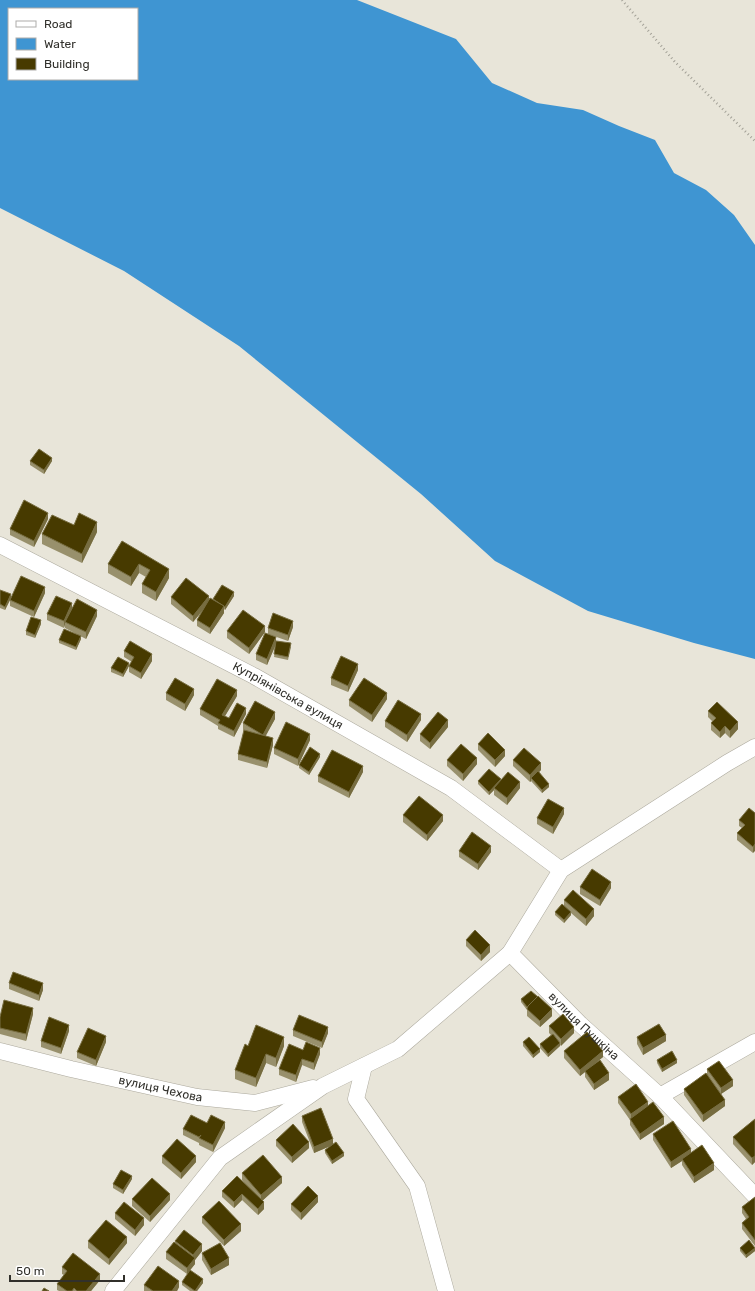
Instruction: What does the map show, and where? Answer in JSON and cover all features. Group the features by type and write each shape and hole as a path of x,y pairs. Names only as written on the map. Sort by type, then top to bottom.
{"street":[{"name":"Купріянівська вулиця","path":"0,545 254,676 444,784 561,870"},
{"path":"112,1291 220,1158 323,1086 398,1049 510,953 561,870 727,763 755,747"},
{"name":"вулиця Пушкіна","path":"510,953 580,1024 660,1096 755,1196"},
{"path":"660,1096 755,1042"},
{"name":"вулиця Чехова","path":"0,1051 71,1069 197,1097 255,1103 323,1086"},
{"path":"364,1066 356,1099 417,1186 446,1291"}],"path":[{"path":"622,0 675,62 755,140"}],"water":[{"path":"0,0 357,0 456,39 492,83 537,103 583,110 655,140 674,173 706,190 734,215 755,245 755,659 694,643 588,611 495,561 421,494 239,346 124,271 0,208"}],"building":[{"path":"39,449 52,458 44,470 30,461"},
{"path":"24,500 48,513 34,541 10,529"},
{"path":"79,513 97,522 82,554 42,534 52,515 74,525"},
{"path":"122,541 169,569 156,592 142,584 150,570 139,564 131,577 108,564"},
{"path":"21,576 45,587 34,611 10,600"},
{"path":"186,578 209,596 193,616 171,597"},
{"path":"222,585 234,592 225,607 213,599"},
{"path":"0,590 11,594 5,607 0,604"},
{"path":"56,596 72,603 64,621 47,614"},
{"path":"210,598 224,606 210,628 197,620"},
{"path":"77,599 97,610 86,632 65,622"},
{"path":"243,610 265,626 249,648 227,631"},
{"path":"273,613 293,621 288,635 268,628"},
{"path":"31,617 41,620 35,635 26,631"},
{"path":"64,629 81,636 76,647 59,640"},
{"path":"265,633 276,637 267,659 256,654"},
{"path":"130,641 152,654 141,673 129,666 134,657 124,651"},
{"path":"276,641 291,643 288,657 274,654"},
{"path":"341,656 358,664 348,686 331,678"},
{"path":"118,657 129,663 123,674 111,668"},
{"path":"175,678 194,689 185,704 166,693"},
{"path":"364,678 387,693 372,715 349,700"},
{"path":"217,679 237,690 222,715 229,718 237,703 246,708 234,731 218,723 220,720 200,709"},
{"path":"398,700 421,714 407,735 385,721"},
{"path":"255,701 275,712 263,735 243,723"},
{"path":"717,702 738,722 730,731 725,726 720,732 711,723 716,718 708,711"},
{"path":"438,712 448,720 430,743 420,734"},
{"path":"286,722 310,734 298,759 274,748"},
{"path":"244,730 273,738 267,762 238,754"},
{"path":"488,733 505,750 495,760 478,744"},
{"path":"461,744 477,758 463,774 447,760"},
{"path":"310,747 320,754 309,772 299,765"},
{"path":"524,748 541,763 530,775 513,760"},
{"path":"332,750 363,766 349,792 318,776"},
{"path":"489,769 501,779 489,792 478,781"},
{"path":"538,771 549,784 542,790 531,778"},
{"path":"508,772 520,782 507,798 494,788"},
{"path":"419,796 443,815 427,835 403,815"},
{"path":"548,799 564,808 553,827 537,818"},
{"path":"749,808 755,813 755,844 753,847 737,833 745,825 739,820"},
{"path":"472,832 491,846 478,864 459,851"},
{"path":"592,869 611,882 600,900 580,887"},
{"path":"573,890 594,909 586,919 564,900"},
{"path":"562,904 571,912 564,920 555,912"},
{"path":"475,930 490,945 481,955 466,940"},
{"path":"13,972 43,983 39,995 9,983"},
{"path":"531,991 538,997 527,1007 521,999"},
{"path":"538,996 552,1009 540,1021 527,1009"},
{"path":"4,1000 33,1008 26,1034 0,1028 0,1017"},
{"path":"563,1014 574,1027 561,1039 549,1026"},
{"path":"299,1015 328,1027 322,1042 293,1030"},
{"path":"49,1017 69,1025 61,1048 41,1041"},
{"path":"659,1024 666,1035 643,1048 637,1037"},
{"path":"256,1025 284,1037 276,1058 266,1054 256,1078 235,1070 245,1044 248,1046"},
{"path":"88,1028 106,1036 96,1060 77,1052"},
{"path":"587,1032 603,1051 580,1070 564,1051"},
{"path":"553,1034 560,1043 548,1054 540,1044"},
{"path":"529,1037 540,1049 533,1055 523,1042"},
{"path":"306,1042 320,1048 314,1063 302,1059 296,1075 279,1069 289,1044 303,1050"},
{"path":"672,1051 677,1060 662,1069 657,1060"},
{"path":"600,1060 609,1073 594,1084 585,1071"},
{"path":"719,1061 733,1080 721,1088 707,1069"},
{"path":"706,1073 725,1100 703,1115 684,1089"},
{"path":"636,1084 648,1102 631,1114 618,1097"},
{"path":"653,1102 664,1117 640,1134 630,1119"},
{"path":"321,1108 333,1139 314,1147 302,1116"},
{"path":"191,1115 207,1123 211,1115 225,1122 213,1145 199,1138 201,1135 199,1137 183,1129"},
{"path":"755,1119 755,1156 752,1158 733,1137"},
{"path":"673,1121 691,1149 671,1162 653,1134"},
{"path":"293,1124 309,1142 292,1157 276,1140"},
{"path":"177,1139 196,1156 181,1173 162,1156"},
{"path":"336,1142 344,1153 332,1161 325,1150"},
{"path":"702,1145 714,1163 694,1177 682,1159"},
{"path":"263,1155 282,1177 261,1195 242,1173"},
{"path":"121,1170 132,1176 123,1190 113,1184"},
{"path":"237,1176 264,1202 258,1209 242,1194 234,1202 222,1191"},
{"path":"152,1178 170,1194 150,1216 132,1199"},
{"path":"308,1186 318,1196 301,1213 291,1204"},
{"path":"755,1197 755,1240 742,1223 749,1217 742,1207"},
{"path":"219,1201 241,1224 224,1240 202,1217"},
{"path":"124,1202 144,1218 135,1230 115,1213"},
{"path":"106,1220 127,1237 109,1259 88,1241"},
{"path":"184,1230 202,1244 193,1255 175,1241"},
{"path":"749,1240 755,1248 746,1255 740,1248"},
{"path":"174,1242 195,1258 187,1268 166,1252"},
{"path":"220,1243 229,1258 211,1269 202,1253"},
{"path":"73,1253 100,1274 86,1291 77,1291 74,1288 72,1291 67,1291 57,1284 67,1271 62,1267"},
{"path":"158,1266 179,1281 172,1291 153,1291 144,1285"},
{"path":"190,1270 203,1279 195,1291 182,1282"},
{"path":"44,1288 49,1291 42,1291"}]}
